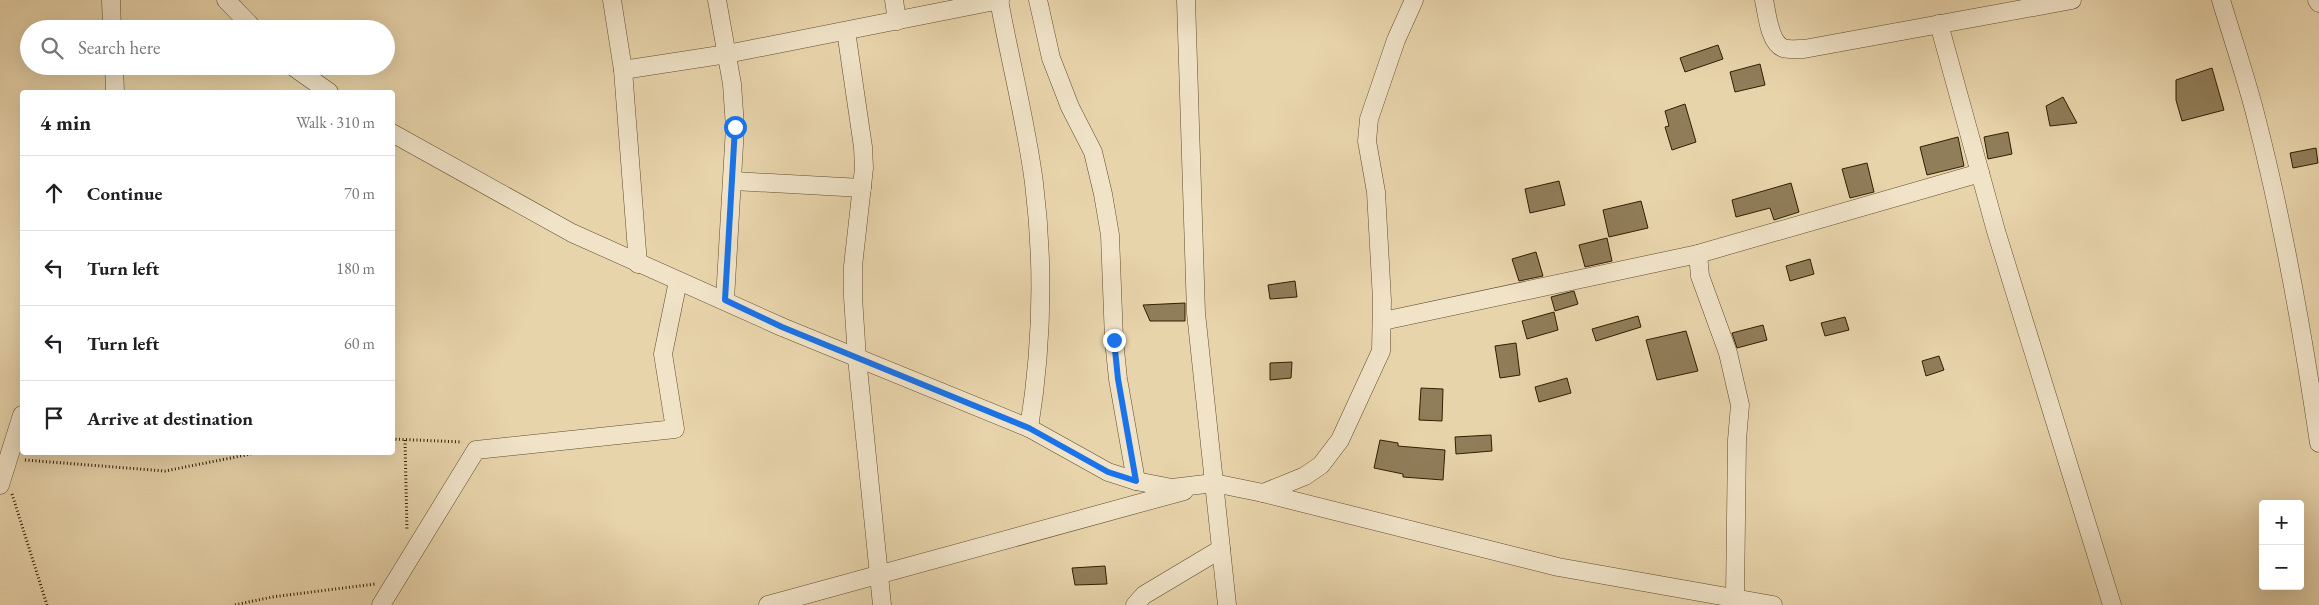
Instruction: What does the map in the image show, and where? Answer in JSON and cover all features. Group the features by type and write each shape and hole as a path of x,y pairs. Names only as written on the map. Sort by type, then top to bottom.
{"street":[{"path":"111,0 112,20"},
{"path":"226,0 245,20"},
{"path":"612,0 623,70 638,264"},
{"path":"717,0 727,54 735,127 734,181 725,300"},
{"path":"894,0 897,21"},
{"path":"623,70 727,54 1000,0 1034,183 1039,260 1037,376 1029,428"},
{"path":"1038,0 1051,58 1070,107 1093,152 1103,194 1110,235 1116,360 1136,481"},
{"path":"1186,0 1196,313 1228,605"},
{"path":"1263,493 1305,476 1321,465 1340,440 1381,351 1383,321 1376,192 1367,141 1369,119 1396,40 1414,0"},
{"path":"1764,0 1774,38 1784,48 1804,49 2072,0"},
{"path":"2221,0 2257,118 2276,197 2308,370 2319,442"},
{"path":"1939,24 1980,173 2112,605"},
{"path":"846,31 863,147 862,188 853,266 857,358 877,575 882,605"},
{"path":"114,75 115,90"},
{"path":"305,75 326,90"},
{"path":"395,135 572,233 638,264 857,358 1029,428 1108,472 1136,481 1172,488 1214,483 1263,493 1558,567 1773,605"},
{"path":"1383,321 1698,254 1980,173"},
{"path":"734,181 862,188"},
{"path":"1698,254 1700,276 1728,353 1740,405 1737,440 1735,598"},
{"path":"381,605 476,450 675,429 663,354 678,281"},
{"path":"4,468 20,421"},
{"path":"768,605 1214,483"},
{"path":"1135,605 1144,595 1221,549"}],"path":[{"path":"395,439 468,443 476,450"},
{"path":"405,440 407,534"},
{"path":"47,605 4,468 165,471 246,455"},
{"path":"235,605 272,597 396,581"}],"building":[{"path":"1718,45 1723,59 1685,72 1680,58"},
{"path":"1760,64 1765,85 1735,92 1730,72"},
{"path":"2212,68 2224,110 2182,121 2176,100 2176,80"},
{"path":"2063,97 2077,123 2050,126 2046,106"},
{"path":"1685,104 1696,142 1672,150 1665,127 1669,126 1665,111"},
{"path":"2008,132 2012,154 1988,159 1984,137"},
{"path":"1958,137 1964,166 1927,175 1920,147"},
{"path":"2316,148 2318,163 2293,168 2290,153"},
{"path":"1867,163 1874,192 1850,198 1842,169"},
{"path":"1559,181 1565,205 1530,213 1525,189"},
{"path":"1791,183 1799,212 1774,220 1770,208 1736,217 1732,200"},
{"path":"1641,201 1648,228 1609,237 1603,210"},
{"path":"1607,238 1612,261 1585,267 1579,245"},
{"path":"1536,252 1543,276 1519,281 1512,259"},
{"path":"1810,259 1814,274 1790,281 1786,266"},
{"path":"1295,281 1297,297 1270,299 1268,285"},
{"path":"1574,291 1578,304 1555,311 1551,297"},
{"path":"1185,303 1185,321 1150,321 1143,305"},
{"path":"1554,312 1558,330 1527,339 1522,321"},
{"path":"1638,316 1641,327 1596,341 1592,329"},
{"path":"1845,317 1849,330 1825,336 1821,323"},
{"path":"1763,325 1767,340 1737,348 1732,333"},
{"path":"1686,331 1698,371 1657,380 1646,340"},
{"path":"1516,343 1520,375 1500,378 1495,346"},
{"path":"1939,356 1944,370 1926,376 1922,361"},
{"path":"1292,362 1291,378 1270,380 1270,363"},
{"path":"1567,378 1571,393 1539,402 1535,387"},
{"path":"1421,388 1443,389 1442,421 1419,420"},
{"path":"1491,435 1492,451 1456,454 1455,437"},
{"path":"1380,440 1398,443 1398,446 1445,450 1443,480 1403,477 1403,474 1374,468"},
{"path":"1105,566 1107,584 1075,585 1072,568"}],"route":[{"path":"735,127 734,181 725,300 782,327 1029,428 1108,472 1136,481 1118,379 1114,340"}]}
